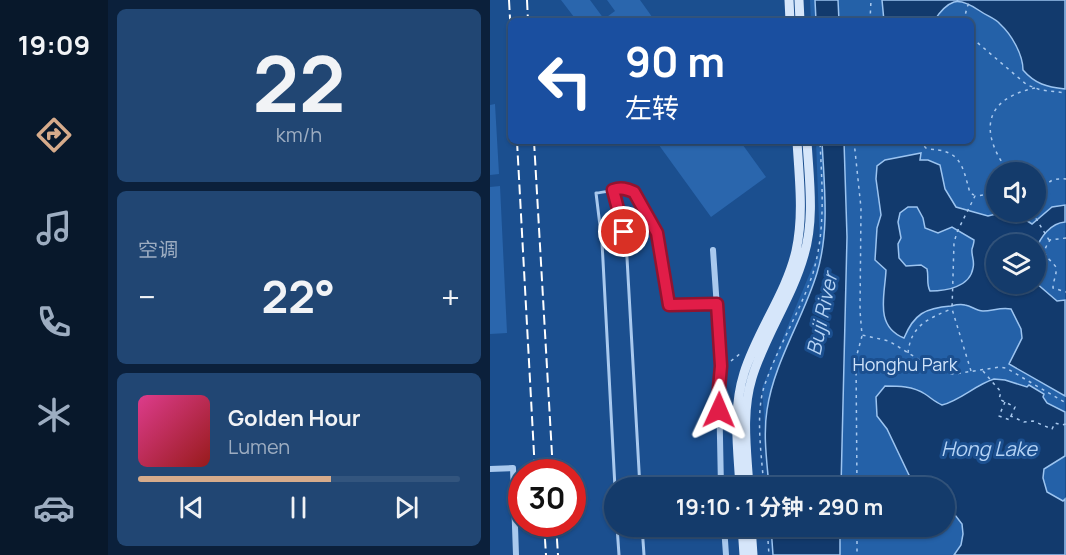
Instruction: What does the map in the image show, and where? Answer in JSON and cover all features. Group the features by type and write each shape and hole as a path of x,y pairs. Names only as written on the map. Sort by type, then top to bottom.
{"main road":[{"path":"789,0 790,18"},
{"path":"799,0 800,18"},
{"path":"739,477 736,417 742,381 751,355 788,273 799,234 797,144"},
{"path":"748,477 745,416 750,387 759,358 789,295 804,255 808,236 810,214 807,144"},
{"path":"743,537 744,555"},
{"path":"752,537 753,555"}],"street":[{"path":"713,250 721,366 719,388 721,477"},
{"path":"490,469 513,468 516,555"},
{"path":"725,537 726,555"}],"lane":[{"path":"614,477 602,242 596,194 626,189 634,192 657,233 669,305 717,304"},
{"path":"613,190 624,232 627,258 639,477"},
{"path":"618,537 619,555"},
{"path":"643,537 644,555"}],"path":[{"path":"870,18 871,0"},
{"path":"965,18 971,0"},
{"path":"974,40 1027,85 1066,93"},
{"path":"1002,162 990,135 993,115 1008,97 1017,92 1035,88"},
{"path":"763,477 760,412 764,389 813,273 822,227 824,212 820,144"},
{"path":"854,144 861,208 860,311 862,335 856,358 857,477"},
{"path":"922,144 927,149 942,149 955,155 964,168 970,193 975,196 986,195"},
{"path":"1046,183 1053,178 1066,179"},
{"path":"972,372 952,309 956,232 975,196"},
{"path":"1039,222 1050,240"},
{"path":"1050,240 1066,238"},
{"path":"1050,240 1044,250 1046,257 1056,267 1057,276 1053,282 1053,288 1066,292"},
{"path":"908,353 910,340 921,324 952,309"},
{"path":"862,335 889,341 939,372 954,374 1006,368 1066,403"},
{"path":"731,361 743,352"},
{"path":"983,370 1001,392 999,399 1015,406 1010,420 999,416 1005,402"},
{"path":"1011,417 1024,422 1033,421 1052,429 1055,423 1066,424"},
{"path":"768,537 769,555"},
{"path":"857,537 858,555"}],"green space":[{"name":"Honghu Park","path":"810,0 1065,0 1065,555 773,555 772,537 955,537 955,477 768,477 762,388 820,249 816,144 974,144 974,18 811,18"}],"water":[{"path":"815,0 838,0 839,18 816,18"},
{"path":"882,0 1065,0 1065,89 1042,84 1032,79 1023,70 1019,51 1004,28 996,20 961,2 948,5 936,18 884,18"},
{"name":"Buji River","path":"822,144 844,144 847,237 841,477 768,477 765,429 771,392 782,358 817,273 825,224"},
{"path":"921,153 920,160 928,160 940,165 945,189 956,207 986,215 986,222 1029,222 1032,224 1046,222 1046,212 1052,207 1065,205 1065,222 1055,225 1045,234 986,234 986,294 1046,294 1046,292 1057,301 1065,300 1065,396 1009,364 1022,338 1021,329 1011,309 981,311 962,305 934,308 916,318 904,338 888,326 883,309 886,270 875,260 877,228 881,215 876,179 877,166 885,160","holes":["908,207 917,207 925,228 938,233 952,227 974,240 973,268 967,280 962,284 950,289 930,291 927,269 921,265 906,266 899,258 900,213"]},
{"name":"Hong Lake","path":"994,379 1027,387 1029,385 1044,394 1043,397 1047,403 1065,412 1065,456 1044,469 1043,478 1047,492 1063,501 1065,499 1065,555 954,555 961,545 963,534 962,524 955,515 955,477 912,477 909,475 887,429 877,416 876,397 885,386 916,389 942,405"},
{"path":"772,537 840,537 840,555 773,555"}],"building":[{"path":"561,0 590,0 603,18 575,18"},
{"path":"607,0 640,0 653,18 605,18 615,11"},
{"path":"495,104 499,174 490,175 490,105"},
{"path":"658,144 742,144 766,177 711,217"},
{"path":"500,186 507,333 490,334 490,187"}],"railway":[{"path":"509,0 510,18"},
{"path":"527,0 528,18"},
{"path":"517,144 534,459"},
{"path":"534,144 552,459"},
{"path":"545,537 546,555"},
{"path":"557,537 558,555"}],"route":[{"path":"624,232 613,190 617,189 634,192 657,233 669,305 717,304 721,366 719,410"}]}
